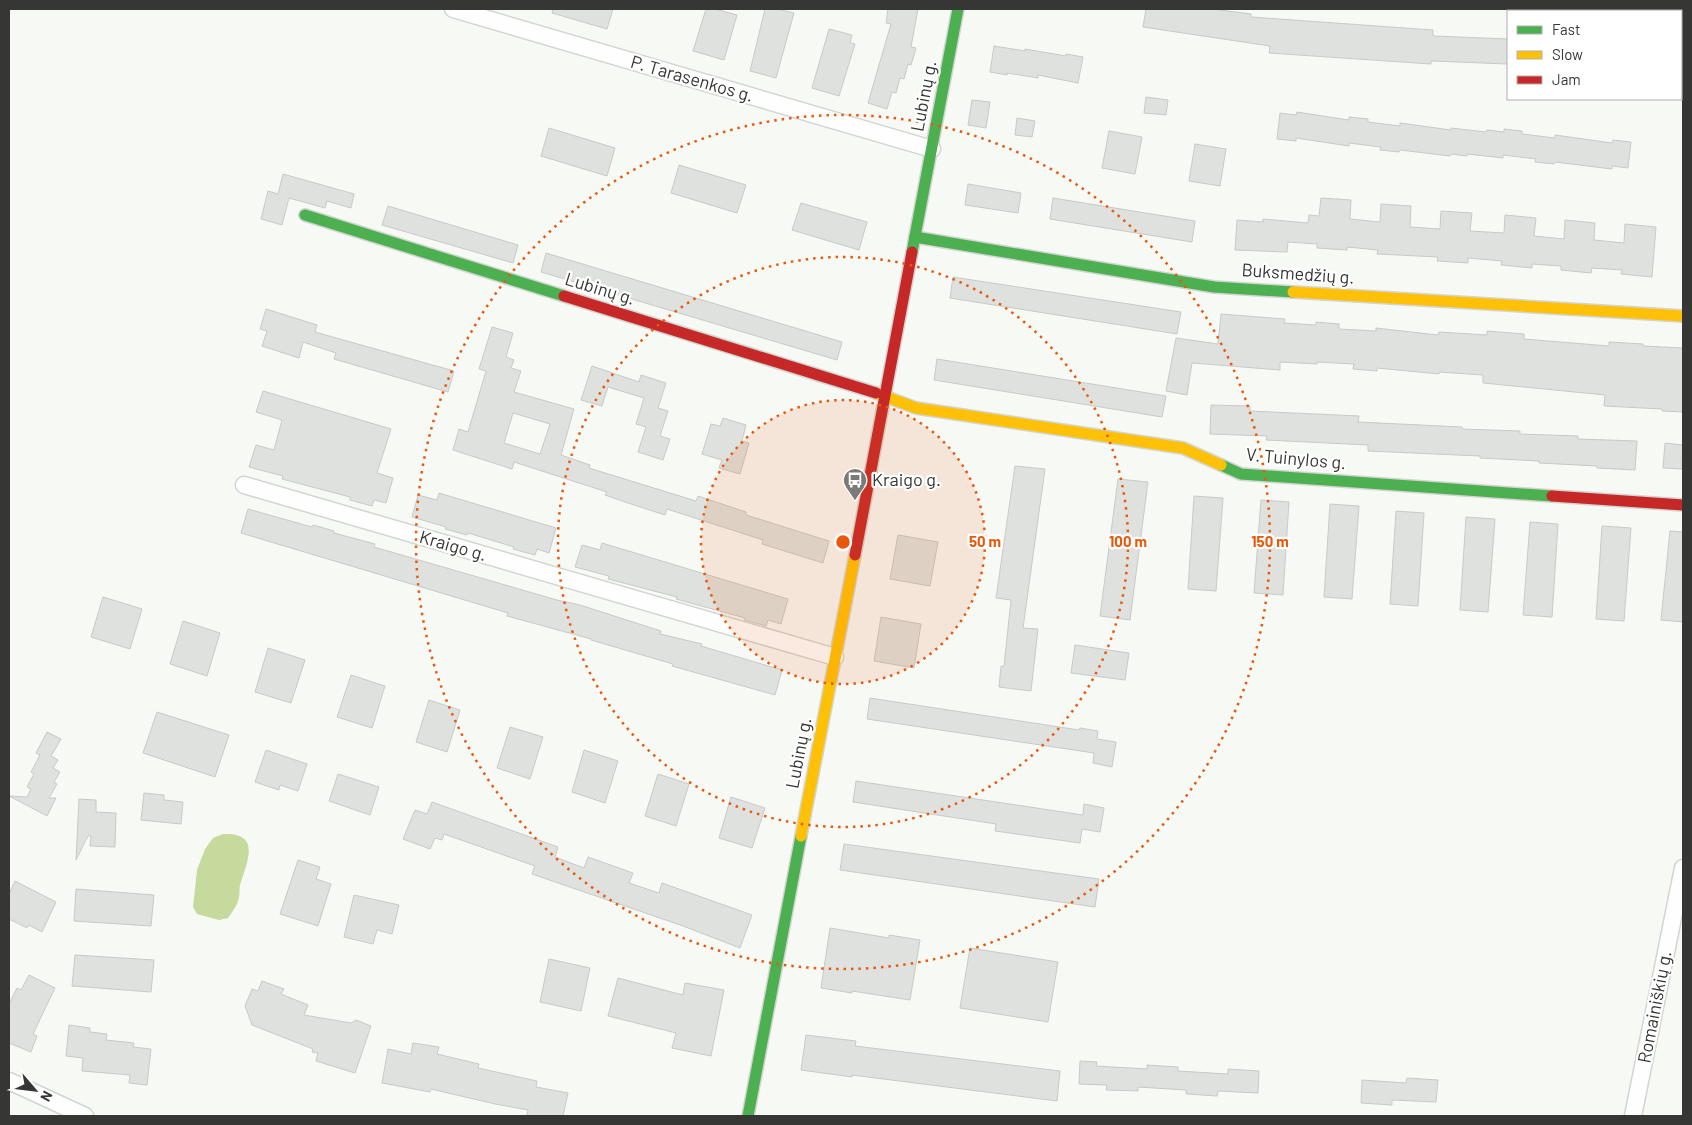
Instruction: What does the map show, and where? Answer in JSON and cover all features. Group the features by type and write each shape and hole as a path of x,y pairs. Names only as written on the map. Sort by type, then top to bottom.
{"street":[{"name":"P. Tarasenkos g.","path":"453,9 932,150"},
{"name":"Lubinų g.","path":"748,1116 958,9"},
{"path":"1620,9 1636,10"},
{"name":"Lubinų g.","path":"305,215 884,396"},
{"name":"Buksmedžių g.","path":"915,237 1214,287 1683,316"},
{"name":"V. Tuinylos g.","path":"884,396 916,408 1184,448 1241,474 1683,505"},
{"name":"Kraigo g.","path":"244,485 835,657"},
{"name":"Romainiškių g.","path":"1633,1116 1683,868"},
{"path":"9,1081 79,1115"}],"shaded area":[{"path":"223,834 243,838 249,850 235,908 228,918 219,920 197,914 193,907 197,870 205,849 213,838"}],"building":[{"path":"553,9 613,9 607,29 552,13"},
{"path":"706,9 715,9 737,15 724,60 693,51"},
{"path":"765,9 777,9 794,13 776,78 750,71"},
{"path":"888,9 918,9 911,47 916,48 911,65 908,64 904,79 900,78 896,93 892,92 887,109 868,103 891,24 886,23"},
{"path":"1146,9 1212,9 1251,14 1251,17 1433,30 1433,36 1507,39 1507,64 1431,61 1431,64 1269,53 1270,46 1143,27"},
{"path":"829,29 852,35 850,43 855,44 839,96 812,88"},
{"path":"994,46 1083,57 1078,83 1038,75 1038,78 990,72"},
{"path":"1146,97 1168,100 1166,115 1144,113"},
{"path":"972,100 990,102 986,128 968,125"},
{"path":"1297,112 1349,120 1349,117 1368,119 1368,122 1400,126 1400,123 1451,130 1451,128 1486,132 1487,130 1504,132 1504,129 1522,131 1522,134 1555,138 1555,135 1612,143 1613,140 1631,142 1628,168 1612,166 1612,169 1555,162 1554,164 1535,162 1536,159 1503,155 1503,158 1467,154 1467,156 1451,154 1450,156 1400,150 1399,152 1380,150 1381,147 1349,143 1349,146 1296,138 1296,141 1277,139 1280,113 1296,115"},
{"path":"1017,118 1035,121 1032,137 1015,135"},
{"path":"549,128 615,148 607,176 541,156"},
{"path":"1109,131 1142,137 1135,174 1102,168"},
{"path":"1195,144 1226,149 1220,186 1189,181"},
{"path":"679,165 746,185 737,213 671,193"},
{"path":"283,174 354,194 351,208 327,201 325,208 289,198 282,225 261,219 268,191 278,194"},
{"path":"968,184 1021,193 1018,213 965,205"},
{"path":"1053,198 1195,221 1192,242 1050,219"},
{"path":"1321,198 1351,200 1350,219 1380,222 1381,204 1411,206 1410,227 1440,229 1441,211 1472,213 1470,231 1504,233 1505,215 1536,218 1534,236 1564,239 1565,220 1595,223 1594,240 1624,243 1625,224 1656,227 1652,277 1621,274 1622,270 1592,268 1591,273 1561,270 1561,266 1532,264 1532,268 1501,265 1502,261 1468,258 1468,263 1437,261 1438,257 1377,254 1378,250 1347,247 1347,250 1317,248 1317,244 1288,242 1287,252 1235,250 1237,220 1263,222 1263,219 1308,223 1309,215 1319,216"},
{"path":"801,203 867,222 859,250 792,230"},
{"path":"388,206 518,245 513,263 382,225"},
{"path":"546,253 842,342 837,360 541,272"},
{"path":"953,277 1181,312 1177,334 950,298"},
{"path":"266,309 317,325 315,332 454,371 448,392 334,359 336,353 303,342 299,358 262,346 267,331 260,329"},
{"path":"1221,314 1285,319 1284,323 1316,325 1316,322 1339,324 1339,329 1376,331 1376,328 1438,335 1439,332 1487,335 1487,331 1524,334 1524,339 1609,346 1609,342 1683,348 1683,412 1604,406 1605,395 1483,383 1483,375 1439,372 1439,374 1377,368 1377,371 1353,369 1354,364 1317,362 1317,364 1280,362 1280,370 1192,363 1187,395 1166,391 1176,338 1218,344"},
{"path":"492,327 513,333 506,357 514,360 511,368 521,371 514,392 574,409 561,455 590,465 589,468 696,501 698,496 746,512 746,515 829,541 823,563 762,544 763,540 667,509 665,515 631,504 605,495 607,492 514,462 512,469 453,450 459,429 468,432 486,371 479,369","holes":["513,413 550,424 540,454 504,443"]},
{"path":"937,359 1166,396 1162,417 934,380"},
{"path":"592,366 639,382 641,375 666,383 658,408 668,411 660,436 670,439 663,460 638,452 646,427 636,424 644,398 608,387 602,406 581,400"},
{"path":"263,391 391,429 377,473 393,478 386,503 374,500 372,506 350,500 350,497 282,479 283,476 249,467 256,445 274,450 282,420 256,412"},
{"path":"1211,405 1250,406 1250,411 1359,416 1358,422 1462,427 1462,429 1520,431 1520,434 1578,436 1578,439 1637,441 1635,470 1539,463 1539,461 1480,458 1480,456 1368,451 1368,445 1266,440 1267,436 1210,434"},
{"path":"723,418 746,425 742,441 749,443 740,474 719,468 722,460 702,454 711,424 720,426"},
{"path":"1665,443 1683,445 1682,469 1663,468"},
{"path":"1015,466 1045,469 1023,628 1038,629 1031,691 999,687 1001,666 1004,666 1011,600 996,598"},
{"path":"1118,479 1148,482 1130,620 1100,616"},
{"path":"439,493 556,528 549,553 537,549 535,555 468,533 467,535 445,529 446,527 412,517 418,495 437,500"},
{"path":"1194,496 1223,498 1216,591 1188,589"},
{"path":"1261,500 1289,502 1283,595 1254,593"},
{"path":"1330,504 1359,506 1352,599 1324,597"},
{"path":"248,509 312,527 313,525 334,531 334,533 375,544 374,547 580,605 661,631 660,634 702,644 701,646 782,670 775,695 672,666 673,664 591,639 507,616 508,613 241,533"},
{"path":"1396,511 1424,513 1418,606 1390,604"},
{"path":"1466,517 1495,519 1488,612 1460,610"},
{"path":"1530,522 1558,524 1552,617 1523,615"},
{"path":"1602,526 1631,528 1624,621 1596,619"},
{"path":"1670,531 1683,532 1683,622 1661,620"},
{"path":"898,535 938,542 930,586 890,579"},
{"path":"602,543 788,599 781,624 768,620 766,626 744,620 745,618 676,599 677,597 608,579 609,576 575,567 582,545 600,550"},
{"path":"103,597 142,609 130,649 91,637"},
{"path":"881,617 921,624 914,668 874,661"},
{"path":"183,621 220,633 207,676 170,664"},
{"path":"1075,645 1129,653 1125,680 1071,673"},
{"path":"268,648 305,660 291,703 255,692"},
{"path":"351,675 385,686 372,728 337,717"},
{"path":"870,698 1079,730 1080,728 1098,731 1097,739 1116,742 1112,767 1093,763 1094,753 867,719"},
{"path":"429,700 460,710 447,752 416,742"},
{"path":"157,712 229,735 215,777 143,753"},
{"path":"510,727 543,737 530,779 497,768"},
{"path":"47,732 61,739 51,756 58,760 53,768 60,772 54,782 57,784 49,798 56,798 47,816 9,796 27,797 31,789 27,787 34,774 31,772 40,755 36,753"},
{"path":"266,750 307,764 298,791 280,785 279,790 255,782"},
{"path":"584,750 618,761 605,803 572,792"},
{"path":"338,774 379,787 370,815 329,801"},
{"path":"658,774 689,784 676,826 645,816"},
{"path":"856,781 1083,815 1084,804 1104,808 1100,832 1082,829 1080,843 995,831 996,824 853,802"},
{"path":"144,793 164,795 164,800 183,802 181,824 141,820"},
{"path":"731,797 765,808 752,848 719,838"},
{"path":"79,799 96,800 96,812 116,813 115,847 90,846 91,836 88,836 76,860"},
{"path":"432,802 558,847 555,857 584,868 588,857 633,873 629,883 659,893 662,883 752,915 740,948 683,926 532,874 535,866 444,834 442,840 435,838 430,849 403,839 415,810 427,814"},
{"path":"844,844 1099,879 1095,907 840,870"},
{"path":"298,860 320,867 316,879 331,884 318,926 280,914"},
{"path":"15,881 56,902 42,932 29,925 27,928 9,919 9,894"},
{"path":"76,889 154,895 151,926 74,921"},
{"path":"354,895 399,905 392,934 377,930 373,944 344,937"},
{"path":"830,928 889,938 889,935 920,940 910,1000 821,988"},
{"path":"970,948 1058,962 1048,1022 960,1008"},
{"path":"75,955 154,960 151,992 72,986"},
{"path":"549,959 590,968 581,1011 540,1002"},
{"path":"29,975 55,988 33,1034 37,1036 31,1052 9,1043 9,1004 17,988 21,990"},
{"path":"618,978 683,995 685,983 724,990 711,1056 672,1048 676,1033 608,1016"},
{"path":"262,981 284,989 281,994 308,1005 304,1015 351,1023 356,1020 371,1026 355,1073 316,1061 318,1053 312,1052 313,1049 252,1025 245,1006 252,989 258,991"},
{"path":"69,1025 90,1028 90,1032 107,1034 106,1040 134,1043 133,1047 151,1049 147,1085 129,1083 130,1075 82,1071 83,1058 66,1056"},
{"path":"806,1035 856,1041 855,1046 1060,1071 1057,1101 801,1070"},
{"path":"413,1043 439,1047 437,1054 479,1064 478,1068 537,1081 536,1087 568,1093 563,1116 527,1116 528,1110 431,1089 430,1092 382,1083 388,1049 411,1054"},
{"path":"1080,1061 1097,1062 1096,1066 1147,1069 1147,1065 1178,1067 1178,1071 1228,1074 1228,1069 1259,1071 1258,1093 1218,1091 1217,1096 1186,1094 1186,1090 1138,1087 1138,1091 1106,1090 1107,1085 1079,1084"},
{"path":"1407,1078 1438,1080 1436,1102 1392,1100 1392,1105 1361,1103 1362,1080 1406,1083"}],"traffic: fast":[{"path":"912,252 958,9"},
{"path":"305,215 564,296"},
{"path":"915,237 1214,287 1293,292"},
{"path":"1221,465 1241,474 1552,496"},
{"path":"748,1116 801,836"}],"traffic: slow":[{"path":"1293,292 1683,316"},
{"path":"876,393 916,408 1183,448 1221,465"},
{"path":"801,836 855,555"}],"traffic: jam":[{"path":"855,555 912,252"},
{"path":"564,296 876,393"},
{"path":"1552,496 1683,505"}],"place":[{"name":"Kraigo g.","path":"855,501"}]}
